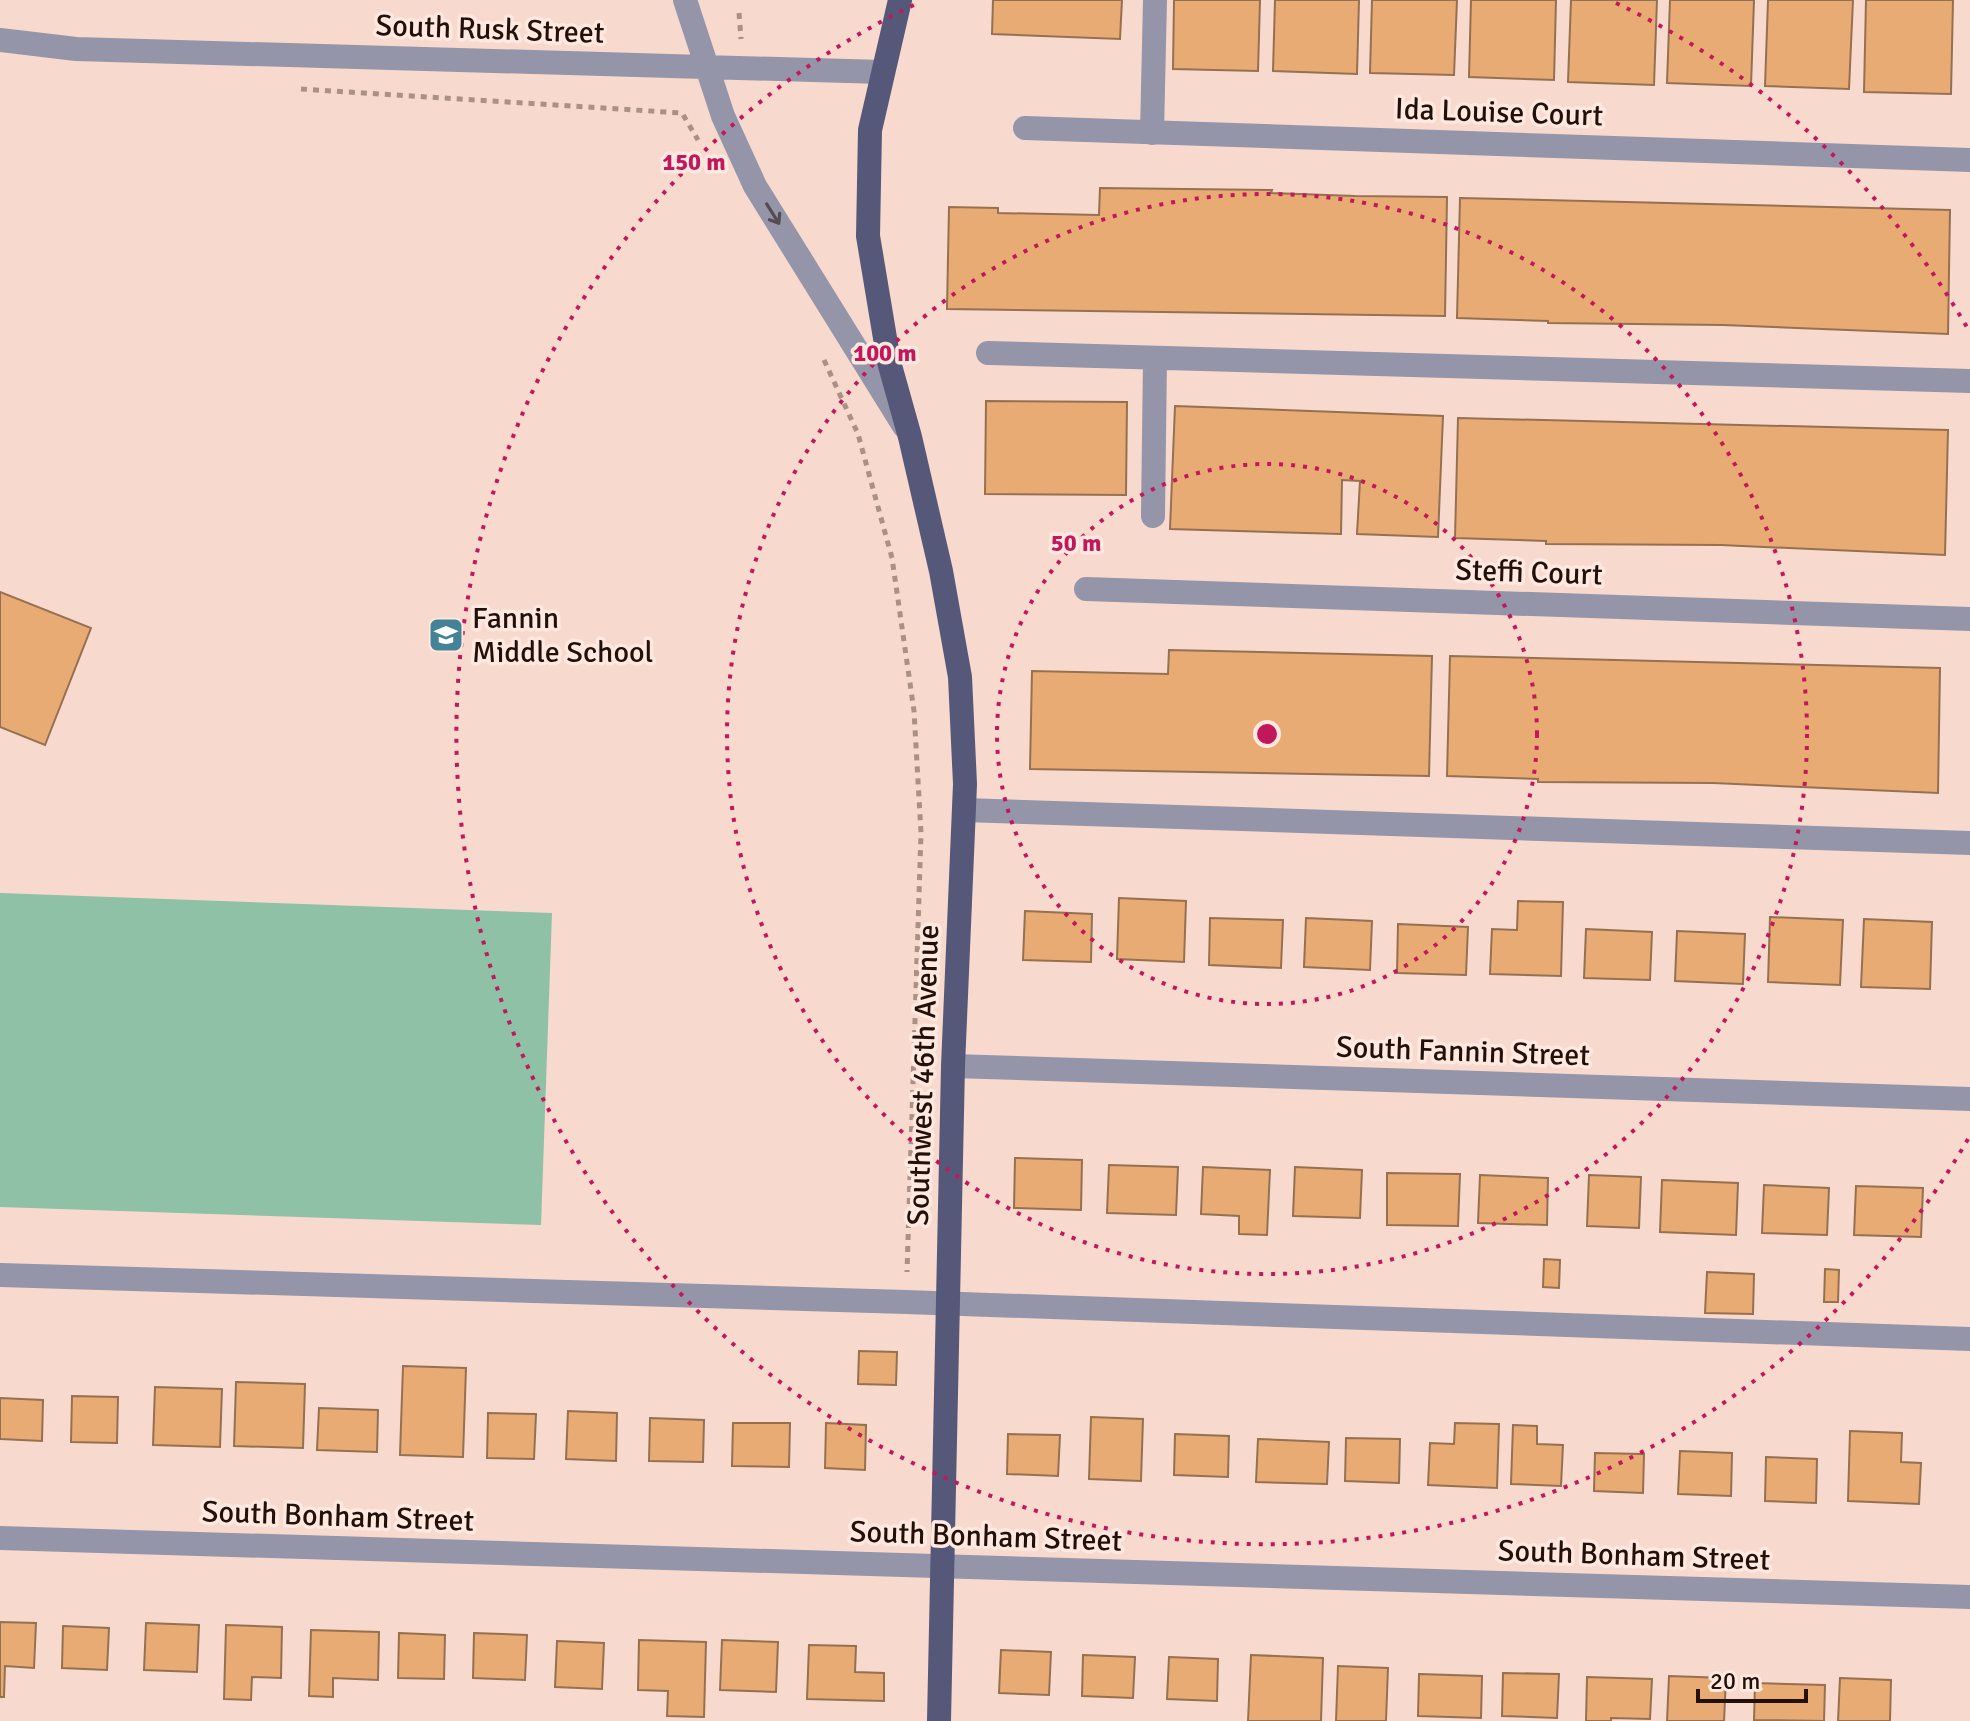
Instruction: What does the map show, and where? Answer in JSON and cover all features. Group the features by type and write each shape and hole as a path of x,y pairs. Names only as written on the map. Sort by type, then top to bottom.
{"main road":[{"name":"Southwest 46th Avenue","path":"900,0 870,130 868,236 889,362 941,571 960,677 965,784 953,1066 939,1721"}],"street":[{"path":"685,0 723,116 755,186 910,437"},
{"path":"1152,133 1155,0"},
{"name":"South Rusk Street","path":"0,40 90,50 882,72"},
{"name":"Ida Louise Court","path":"1025,128 1970,160"},
{"path":"988,353 1970,381"},
{"path":"1153,516 1155,358"},
{"name":"Steffi Court","path":"1086,589 1970,619"},
{"path":"964,810 1970,843"},
{"name":"South Fannin Street","path":"953,1066 1970,1099"},
{"path":"0,1275 949,1303 1970,1339"},
{"name":"South Bonham Street","path":"0,1538 1970,1597"}],"path":[{"path":"287,88 682,113 703,149"},
{"path":"820,352 858,434 892,558 914,711 921,833 906,1302"}],"green space":[{"path":"0,893 552,913 541,1225 0,1207"}],"building":[{"path":"993,0 1122,0 1120,39 992,34"},
{"path":"1174,0 1260,0 1258,71 1173,69"},
{"path":"1275,0 1359,0 1357,74 1273,71"},
{"path":"1372,0 1457,0 1454,75 1370,73"},
{"path":"1471,0 1556,0 1554,80 1469,77"},
{"path":"1571,0 1657,0 1654,85 1568,82"},
{"path":"1670,0 1754,0 1751,86 1667,83"},
{"path":"1768,0 1853,0 1849,89 1765,86"},
{"path":"1866,0 1953,0 1951,94 1864,92"},
{"path":"1100,188 1272,190 1271,193 1447,197 1445,316 947,309 949,207 998,208 998,213 1099,215"},
{"path":"1460,198 1950,210 1948,334 1457,318"},
{"path":"986,401 1127,402 1126,495 985,494"},
{"path":"1175,406 1443,416 1438,537 1357,534 1360,481 1342,480 1341,534 1170,529"},
{"path":"1458,418 1948,430 1945,555 1721,545 1546,544 1546,541 1455,538"},
{"path":"0,592 91,628 45,745 0,727"},
{"path":"1169,650 1432,656 1429,776 1030,769 1032,671 1168,674"},
{"path":"1450,656 1940,668 1938,793 1713,783 1538,782 1538,779 1447,776"},
{"path":"1119,898 1186,901 1184,962 1117,959"},
{"path":"1518,901 1563,902 1561,976 1490,974 1492,929 1517,930"},
{"path":"1025,911 1092,914 1091,962 1023,960"},
{"path":"1770,917 1843,920 1840,985 1768,982"},
{"path":"1210,918 1283,920 1281,968 1209,965"},
{"path":"1306,918 1372,921 1370,970 1304,967"},
{"path":"1864,919 1932,922 1930,989 1861,987"},
{"path":"1398,924 1468,927 1466,975 1397,973"},
{"path":"1586,929 1652,932 1650,980 1584,978"},
{"path":"1677,931 1745,934 1743,984 1675,981"},
{"path":"1015,1158 1082,1160 1081,1210 1014,1208"},
{"path":"1109,1165 1178,1167 1176,1215 1107,1213"},
{"path":"1203,1167 1270,1170 1267,1235 1239,1234 1239,1216 1201,1214"},
{"path":"1295,1167 1362,1170 1360,1218 1293,1216"},
{"path":"1387,1173 1460,1174 1458,1226 1387,1225"},
{"path":"1480,1175 1548,1178 1547,1225 1478,1223"},
{"path":"1589,1175 1641,1177 1639,1228 1587,1226"},
{"path":"1662,1180 1738,1183 1736,1235 1660,1232"},
{"path":"1764,1185 1829,1188 1827,1235 1762,1233"},
{"path":"1856,1186 1923,1188 1921,1237 1854,1235"},
{"path":"1544,1259 1560,1260 1559,1288 1543,1287"},
{"path":"1825,1269 1839,1270 1838,1302 1824,1302"},
{"path":"1707,1272 1754,1274 1753,1314 1705,1313"},
{"path":"859,1351 897,1352 896,1385 858,1384"},
{"path":"403,1366 466,1368 463,1457 400,1455"},
{"path":"236,1382 305,1384 303,1448 234,1446"},
{"path":"155,1387 222,1389 220,1447 153,1445"},
{"path":"72,1396 118,1397 117,1443 71,1442"},
{"path":"0,1398 43,1400 42,1441 0,1439"},
{"path":"319,1408 378,1410 377,1452 317,1450"},
{"path":"568,1411 617,1413 616,1461 566,1459"},
{"path":"488,1413 536,1414 534,1459 487,1458"},
{"path":"1091,1417 1143,1419 1141,1481 1089,1479"},
{"path":"650,1418 704,1420 703,1462 649,1461"},
{"path":"733,1423 790,1423 789,1467 732,1466"},
{"path":"826,1423 866,1425 865,1470 825,1468"},
{"path":"1455,1423 1499,1424 1497,1488 1428,1485 1430,1443 1454,1444"},
{"path":"1513,1425 1537,1426 1537,1444 1563,1445 1561,1486 1511,1484"},
{"path":"1850,1431 1902,1433 1901,1462 1921,1463 1919,1504 1848,1501"},
{"path":"1008,1434 1060,1435 1058,1476 1007,1474"},
{"path":"1175,1434 1229,1436 1228,1477 1174,1475"},
{"path":"1346,1438 1400,1439 1399,1483 1345,1481"},
{"path":"1258,1439 1329,1442 1327,1484 1256,1482"},
{"path":"1680,1451 1732,1453 1731,1496 1678,1494"},
{"path":"1595,1453 1644,1454 1643,1493 1594,1491"},
{"path":"1766,1457 1817,1459 1816,1503 1765,1501"},
{"path":"0,1622 36,1623 34,1668 5,1666 4,1697 0,1697"},
{"path":"146,1623 199,1625 197,1672 144,1670"},
{"path":"226,1625 282,1627 281,1678 252,1677 251,1700 224,1699"},
{"path":"63,1626 109,1628 107,1670 62,1668"},
{"path":"311,1630 379,1632 378,1680 333,1678 333,1697 309,1696"},
{"path":"399,1633 445,1635 444,1679 398,1678"},
{"path":"474,1633 527,1635 525,1680 473,1678"},
{"path":"639,1640 706,1642 704,1717 667,1716 668,1691 638,1690"},
{"path":"722,1640 778,1642 776,1692 720,1690"},
{"path":"557,1641 604,1643 602,1689 555,1687"},
{"path":"809,1645 856,1646 855,1672 884,1673 884,1701 807,1699"},
{"path":"1001,1650 1051,1652 1049,1695 999,1693"},
{"path":"1083,1655 1135,1657 1133,1698 1082,1696"},
{"path":"1251,1655 1323,1658 1321,1721 1248,1721"},
{"path":"1169,1657 1218,1659 1217,1701 1167,1699"},
{"path":"1338,1666 1388,1668 1386,1721 1336,1721"},
{"path":"1503,1673 1559,1674 1557,1718 1502,1716"},
{"path":"1419,1674 1482,1676 1481,1718 1418,1716"},
{"path":"1669,1676 1726,1678 1724,1721 1667,1721"},
{"path":"1587,1677 1652,1679 1650,1719 1586,1721"},
{"path":"1840,1678 1891,1680 1890,1721 1838,1721"},
{"path":"1755,1683 1825,1685 1824,1721 1754,1720"}],"place":[{"name":"Fannin Middle School","path":"446,635"}]}
